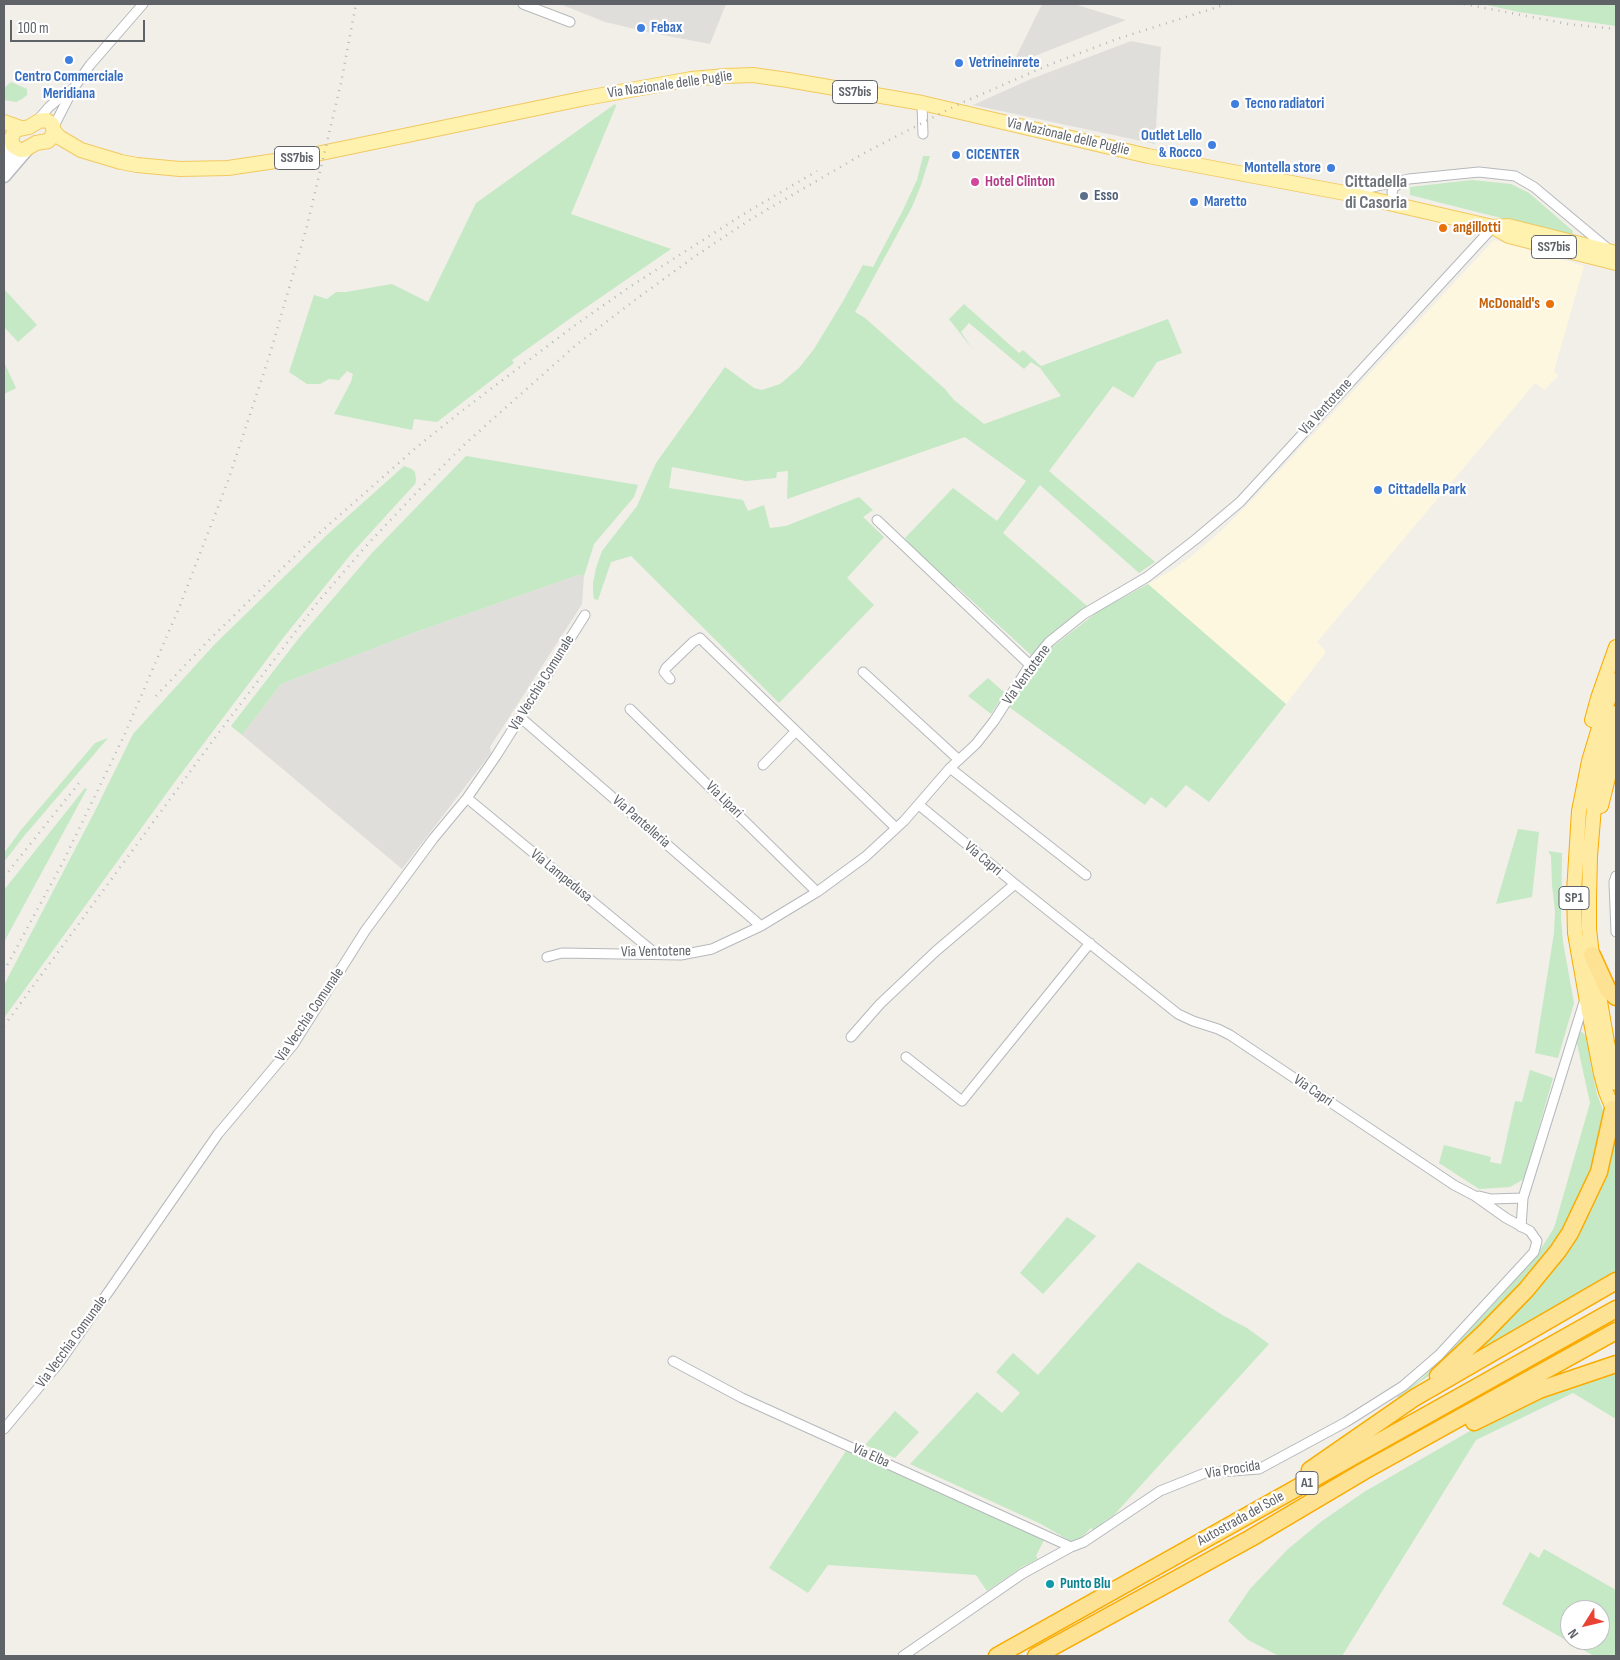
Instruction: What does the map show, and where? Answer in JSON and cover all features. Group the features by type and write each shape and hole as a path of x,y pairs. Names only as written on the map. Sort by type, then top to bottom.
{"highway":[{"path":"1581,798 1584,764 1592,722 1598,698 1616,647"},
{"name":"SP1","path":"1614,1112 1601,1074 1578,953 1574,912 1575,858 1581,798 1596,736 1616,680"},
{"name":"SP1","path":"1616,713 1596,783 1590,856 1589,929 1607,1042 1616,1083"},
{"path":"1590,856 1616,746"},
{"path":"1592,955 1608,990 1616,997"},
{"path":"1414,1398 1486,1331 1526,1290 1558,1251 1579,1215 1599,1172 1614,1112"},
{"path":"1243,1518 1414,1398 1616,1281"},
{"name":"Autostrada del Sole","path":"997,1656 1616,1309"},
{"name":"Autostrada del Sole","path":"1036,1656 1250,1538 1406,1447 1616,1331"},
{"path":"1483,1405 1558,1374 1616,1343"},
{"path":"1406,1447 1453,1431 1540,1390 1616,1364"}],"main road":[{"name":"Via Nazionale delle Puglie","path":"36,122 46,120 58,137 81,150 121,162 206,170 251,166 302,157 586,98 691,79 753,75 922,103 1148,156 1345,193 1493,227 1509,236 1545,250 1615,256"},
{"path":"4,122 21,128"},
{"path":"4,166 9,155 9,139 12,132 29,127 36,122"},
{"path":"4,176 28,148 36,143 48,141 54,129"},
{"path":"9,139 16,149 28,148"},
{"name":"Via Nazionale delle Puglie","path":"41,142 65,149 81,150"},
{"name":"Via Nazionale delle Puglie","path":"1493,227 1508,226 1615,256"}],"street":[{"path":"54,129 73,89 90,65 142,4"},
{"path":"523,4 570,22"},
{"path":"36,122 49,107 73,89"},
{"path":"922,103 923,134"},
{"path":"1345,193 1409,179 1479,172 1515,176 1534,187 1615,256"},
{"path":"1399,205 1393,199 1392,192 1394,187 1409,179"},
{"name":"Via Ventotene","path":"547,957 562,953 682,955 712,949 761,926 817,892 865,857 919,805 950,768 976,744 994,721 1030,665 1049,642 1084,614 1147,577 1223,522 1493,227"},
{"path":"1427,298 1434,305"},
{"path":"877,520 1030,665"},
{"name":"Via Vecchia Comunale","path":"4,1429 59,1363 218,1134 293,1045 365,931 466,798 521,718 585,615"},
{"path":"670,679 664,672 666,668 692,642 700,638 896,828"},
{"path":"863,672 959,760"},
{"name":"Via Lipari","path":"630,709 817,892"},
{"name":"Via Pantelleria","path":"521,718 761,926"},
{"path":"763,765 796,731"},
{"path":"950,768 1086,874"},
{"name":"Via Lampedusa","path":"466,798 656,954"},
{"name":"Via Capri","path":"919,805 1178,1014 1230,1035 1454,1185 1475,1196 1521,1226"},
{"path":"1616,876 1614,882 1616,932"},
{"path":"851,1037 880,1004 936,951 1015,884"},
{"path":"906,1057 962,1102 1090,944"},
{"path":"1521,1226 1523,1198 1586,996"},
{"path":"1475,1196 1491,1199 1523,1198"},
{"name":"Via Procida","path":"903,1656 1022,1574 1071,1547 1084,1542 1160,1491 1205,1473 1259,1469 1346,1422 1403,1386 1439,1355 1534,1252 1537,1241 1530,1231 1521,1226"},
{"name":"Via Elba","path":"673,1361 742,1398 1071,1547"}],"shaded area":[{"path":"560,4 726,4 710,44 605,22"},
{"path":"1042,4 1074,4 1126,20 1012,65"},
{"path":"1131,41 1161,47 1155,144 973,105 1031,79"},
{"path":"1494,240 1584,266 1554,371 1558,376 1544,390 1535,383 1317,642 1326,652 1286,704 1148,584 1192,556 1220,532 1255,497"},
{"path":"578,575 584,576 582,604 490,747 491,753 402,869 242,735 281,684 416,632"}],"green space":[{"path":"1482,4 1616,4 1616,26 1519,12"},
{"path":"11,82 27,89 27,95 16,102 4,100 4,88"},
{"path":"615,104 616,106 571,214 671,249 512,360 514,363 437,422 414,419 412,430 334,414 351,382 353,374 347,371 339,380 329,379 320,384 307,384 289,372 314,295 327,299 336,292 392,284 428,302 476,203"},
{"path":"923,156 930,156 912,207 855,312 865,318 945,389 954,400 984,424 1061,396 1040,368 1031,362 1024,369 969,323 961,332 973,350 949,319 964,304 1019,353 1023,350 1041,366 1168,319 1182,353 1157,362 1133,398 1113,386 1049,471 1155,562 1139,573 1040,485 1003,533 1087,606 1054,632 1031,655 957,587 951,585 921,558 905,538 953,488 997,521 1026,481 965,437 787,499 788,471 777,472 776,478 746,481 672,467 669,488 743,500 748,511 764,505 770,528 786,526 859,497 873,510 863,517 884,537 847,578 874,605 779,703 631,556 611,562 598,600 594,599 593,592 596,568 602,551 637,506 656,463 725,367 754,388 762,390 780,384 799,368 814,349 863,265 873,267 917,180"},
{"path":"1472,180 1511,184 1529,193 1573,231 1572,236 1410,195 1410,187"},
{"path":"4,289 37,325 18,342 4,327"},
{"path":"4,364 16,388 4,394"},
{"path":"466,456 638,485 634,497 594,544 584,576 578,575 416,632 281,684 242,735 231,726 299,638 372,553"},
{"path":"404,466 415,472 415,484 351,554 283,638 174,783 4,1018 4,985 133,734 214,645 329,533"},
{"path":"1148,584 1286,704 1209,802 1186,785 1166,808 1151,797 1145,805 1009,707 1038,663 1051,648 1100,610"},
{"path":"988,678 1005,693 991,714 968,696"},
{"path":"108,738 4,862 4,853 21,830 95,743"},
{"path":"85,788 87,789 4,942 4,890"},
{"path":"1518,829 1539,832 1532,897 1496,904"},
{"path":"1548,851 1562,853 1561,918 1563,942 1574,1003 1558,1058 1535,1053 1554,933 1555,911 1551,856"},
{"path":"1582,1032 1587,1037 1597,1094 1604,1113 1593,1172 1583,1195 1550,1253 1456,1354 1398,1398 1397,1396 1420,1380 1442,1359 1496,1301 1538,1253 1554,1228 1590,1103 1576,1039 1578,1033"},
{"path":"1530,1070 1553,1078 1524,1179 1510,1187 1479,1189 1439,1163 1444,1145 1491,1157 1490,1162 1501,1164 1515,1101 1522,1102"},
{"path":"1613,1131 1616,1135 1616,1276 1476,1356 1471,1350 1560,1254"},
{"path":"1067,1217 1096,1236 1043,1294 1020,1273"},
{"path":"1138,1262 1224,1316 1247,1328 1269,1344 1114,1515 1095,1531 1091,1528 1079,1540 1070,1541 1041,1524 910,1464 977,1392 1002,1413 1020,1393 996,1372 1013,1353 1038,1375"},
{"path":"1616,1369 1616,1419 1573,1393 1476,1440 1342,1656 1279,1656 1248,1640 1228,1621 1250,1589 1288,1549 1322,1521 1364,1492 1477,1427 1564,1387"},
{"path":"895,1411 919,1432 895,1458 865,1445"},
{"path":"846,1451 1044,1540 1036,1556 1038,1559 1022,1567 987,1591 976,1575 828,1565 808,1593 769,1568"},
{"path":"1544,1549 1616,1590 1616,1656 1594,1656 1583,1650 1610,1650 1610,1600 1560,1600 1560,1637 1502,1604 1530,1552 1539,1558"}],"railway":[{"path":"4,971 63,862 123,738 179,608 228,481 270,354 307,226 341,83 356,4"},
{"path":"4,1026 217,735 318,602 366,546 466,443 576,345 694,257 751,219 868,151 959,104 1051,64 1117,39 1227,4"},
{"path":"1464,4 1568,24 1616,29"},
{"path":"156,696 208,641 307,544 418,446 463,410 574,326 631,286 747,212 817,171"},
{"path":"4,877 79,783"}],"place":[{"name":"Febax","path":"641,28"},
{"name":"Centro Commerciale Meridiana","path":"69,60"},
{"name":"Vetrineinrete","path":"959,63"},
{"name":"Tecno radiatori","path":"1235,104"},
{"name":"Outlet Lello & Rocco","path":"1212,145"},
{"name":"CICENTER","path":"956,155"},
{"name":"Montella store","path":"1331,168"},
{"name":"Hotel Clinton","path":"975,182"},
{"name":"Esso","path":"1084,196"},
{"name":"Maretto","path":"1194,202"},
{"name":"angillotti","path":"1443,228"},
{"name":"McDonald's","path":"1550,304"},
{"name":"Cittadella Park","path":"1378,490"},
{"name":"Punto Blu","path":"1050,1584"}],"district":[{"name":"Cittadella di Casoria","path":"1376,192"}]}
